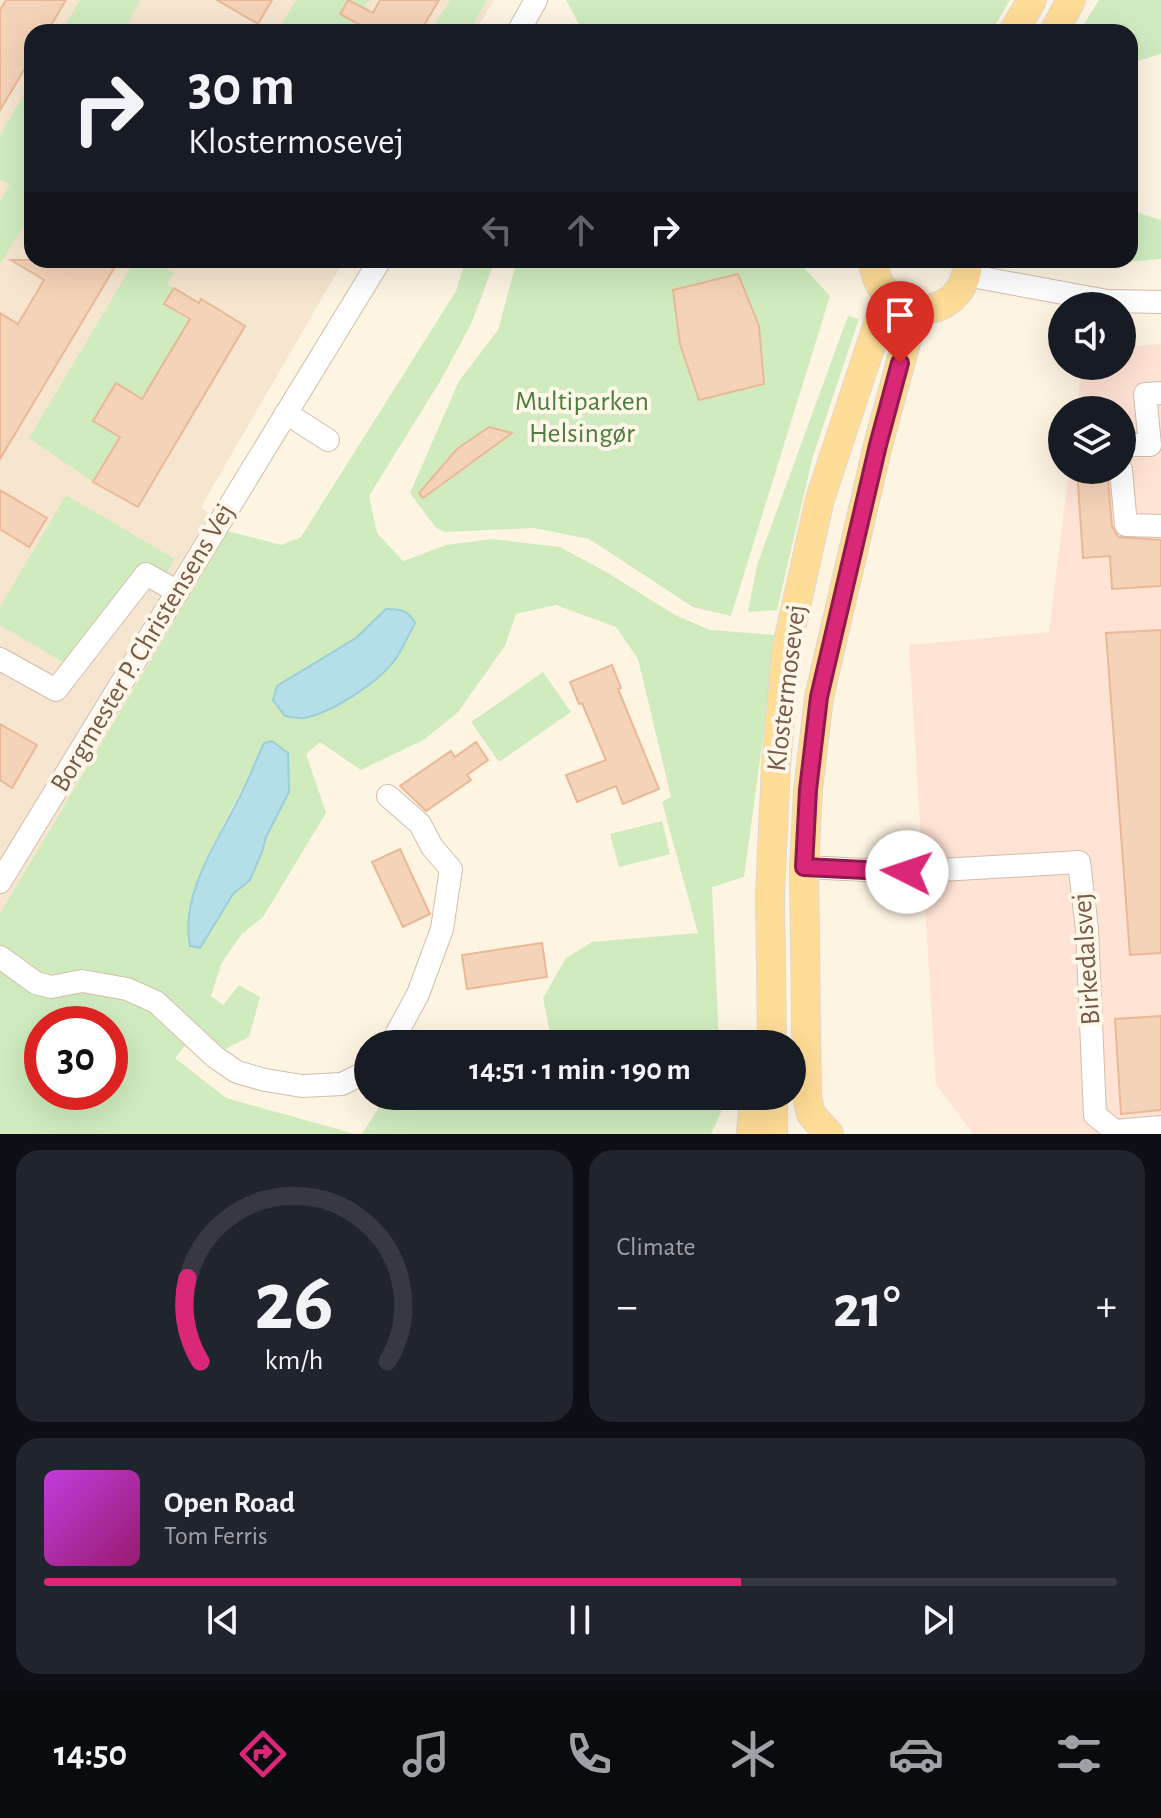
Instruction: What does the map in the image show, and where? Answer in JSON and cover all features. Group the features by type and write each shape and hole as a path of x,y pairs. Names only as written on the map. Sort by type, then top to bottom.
{"main road":[{"path":"1018,24 1032,0"},
{"path":"1058,24 1071,0"},
{"path":"874,268 887,296 915,310 941,306 961,288 967,268"},
{"name":"Klostermosevej","path":"772,1030 770,895 776,765 786,651 820,499 887,296"},
{"name":"Klostermosevej","path":"829,1134 811,1114 807,1097 804,867 808,790 819,697 878,445 915,310"},
{"path":"755,1030 758,958 770,895"},
{"path":"751,1134 753,1110"},
{"path":"773,1110 773,1134"}],"street":[{"path":"522,24 536,0"},
{"name":"Borgmester P. Christensens Vej","path":"0,882 375,268"},
{"path":"967,268 1107,301 1161,302"},
{"path":"1136,445 1150,445 1145,394 1161,393"},
{"path":"286,413 328,440"},
{"path":"1122,484 1126,525 1161,526"},
{"path":"0,659 56,690 146,574 178,592"},
{"path":"388,796 420,824 432,847 451,869 442,929 418,994 399,1030"},
{"name":"Birkedalsvej","path":"804,867 907,872 1079,862 1087,929 1095,1115 1115,1131 1161,1127"},
{"path":"0,957 36,983 51,987 82,981 127,989 156,1002 215,1057 237,1072 302,1086 342,1084 354,1078"}],"shaded area":[{"path":"0,0 494,0 480,24 24,24 24,268 339,268 201,507 228,531 0,913"},
{"path":"1161,344 1161,1134 973,1134 936,1084 909,645 1049,632 1067,484 1136,484 1136,396 1079,396 1080,380 1136,380 1136,346"}],"green space":[{"path":"80,0 140,0 128,24 66,24"},
{"path":"296,0 369,0 355,24 282,24"},
{"path":"450,0 487,0 473,24 435,24"},
{"path":"566,0 1010,0 996,24 579,24"},
{"path":"1099,0 1161,0 1161,54 1138,61 1138,24 1084,24"},
{"path":"24,94 24,226 0,264 0,201 10,184 0,180 0,135"},
{"path":"1138,213 1161,220 1161,259 1138,261"},
{"path":"130,268 166,268 174,273 167,283 173,288 163,304 189,320 93,482 29,438"},
{"path":"463,268 492,268 472,322 442,378 369,496 377,533 403,561 446,545 492,539 560,547 675,615 710,630 777,635 744,877 712,887 718,1030 549,1030 543,998 566,958 592,942 698,933 662,802 671,797 638,659 616,627 556,605 516,614 505,646 458,712 425,739 361,770 320,742 306,754 326,813 263,917 242,934 222,962 211,996 223,1005 239,985 260,997 249,1037 225,1049 199,1029 175,1058 226,1098 355,1134 0,1134 0,913 228,531 281,545 301,537 456,291","holes":["386,609 415,624 365,689 302,719 277,686 356,638","264,743 282,806 250,880 233,894 200,947 188,933 199,880 206,859"]},
{"name":"Multiparken Helsingør","path":"515,268 804,268 830,296 731,616 693,607 589,539 534,528 445,532 436,528 410,493 459,381 498,330"},
{"path":"848,316 859,319 813,456 777,610 748,612 757,565"},
{"path":"66,495 175,559 167,572 144,562 64,663 0,625 0,607"},
{"path":"543,672 571,712 499,762 471,722"},
{"path":"662,821 670,854 619,867 610,834"},
{"path":"377,1110 722,1110 711,1134 362,1134"}],"water":[{"path":"386,609 404,611 415,623 390,666 368,686 328,710 304,718 285,716 273,700 277,686 356,638"},
{"path":"272,741 288,753 289,792 266,837 250,880 233,894 200,948 190,946 190,910 201,873 264,743"}],"building":[{"path":"6,0 66,0 52,24 24,24 24,70 0,110 0,10"},
{"path":"217,0 272,0 258,24"},
{"path":"348,0 373,13 380,0 439,0 425,24 358,24 340,14"},
{"path":"11,260 24,260 24,268"},
{"path":"24,268 114,268 0,459 0,313 18,324 44,280"},
{"path":"738,274 759,326 764,384 699,400 680,344 673,290"},
{"path":"174,288 199,303 201,299 245,326 138,507 93,482 120,437 93,421 116,383 142,399 190,319 164,304"},
{"path":"489,427 512,433 423,498 419,493 457,449"},
{"path":"1078,484 1108,484 1112,526 1118,537 1161,540 1161,586 1112,589 1110,556 1083,558"},
{"path":"0,490 47,518 29,547 0,529"},
{"path":"1161,630 1161,953 1130,955 1106,633"},
{"path":"612,665 621,688 618,689 659,789 623,804 616,786 577,802 566,775 606,760 570,682"},
{"path":"0,724 37,745 12,788 0,780"},
{"path":"476,742 488,760 467,775 471,780 426,811 400,786 451,751 455,757"},
{"path":"400,849 430,914 403,927 372,862"},
{"path":"542,943 547,977 467,989 462,955"},
{"path":"1161,1016 1161,1110 1121,1114 1115,1019"}],"route":[{"path":"900,363 819,697 808,790 804,867 907,872"}]}
